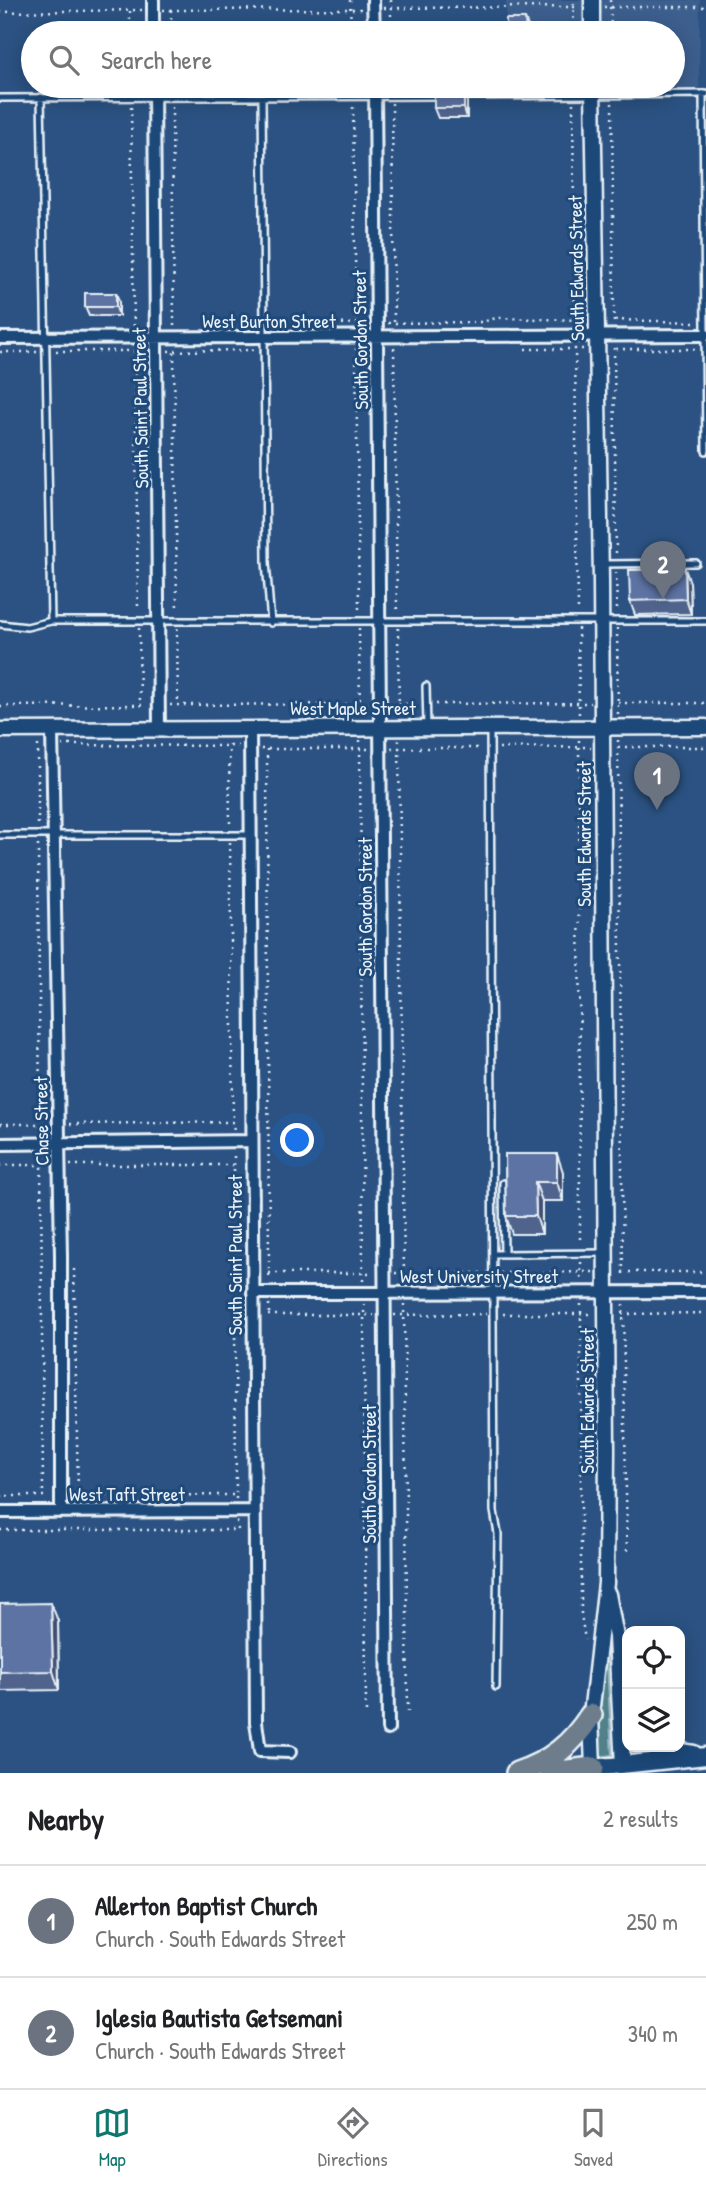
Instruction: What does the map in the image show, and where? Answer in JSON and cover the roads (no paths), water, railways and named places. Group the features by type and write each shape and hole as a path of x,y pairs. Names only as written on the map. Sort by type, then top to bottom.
{"highway":[{"path":"517,1773 537,1766 563,1750 592,1715"},
{"path":"552,1773 593,1770"}],"main road":[{"path":"593,1770 623,1769 706,1755"}],"street":[{"name":"South Saint Paul Street","path":"154,98 159,729"},
{"name":"South Gordon Street","path":"375,98 382,704 388,1729"},
{"name":"South Edwards Street","path":"593,98 603,747 606,1583"},
{"name":"West Burton Street","path":"0,338 157,339 174,345 394,343 596,334 706,335"},
{"name":"West Maple Street","path":"0,730 52,737 159,729 706,727"},
{"name":"South Saint Paul Street","path":"250,728 257,1732 260,1751 290,1752"},
{"name":"Chase Street","path":"52,737 59,1143 61,1512"},
{"path":"0,1144 252,1141"},
{"name":"West University Street","path":"253,1293 706,1292"},
{"name":"West Taft Street","path":"0,1512 254,1511"},
{"path":"593,1770 592,1715 606,1583"},
{"path":"606,1583 616,1637 622,1696"},
{"path":"685,1752 706,1755"}],"lane":[{"path":"685,94 704,94 706,451"},
{"path":"0,98 21,97"},
{"path":"41,98 51,621"},
{"path":"262,98 266,562 271,623"},
{"path":"601,564 696,563"},
{"path":"0,624 27,627 51,621 706,621"},
{"path":"426,686 427,727"},
{"path":"491,727 494,1511 498,1534 496,1687"},
{"path":"0,835 251,835"},
{"path":"503,1183 503,1254"},
{"path":"493,1254 604,1253"}],"place":[{"name":"Iglesia Bautista Getsemani","path":"663,599"},
{"name":"Allerton Baptist Church","path":"657,810"}]}
